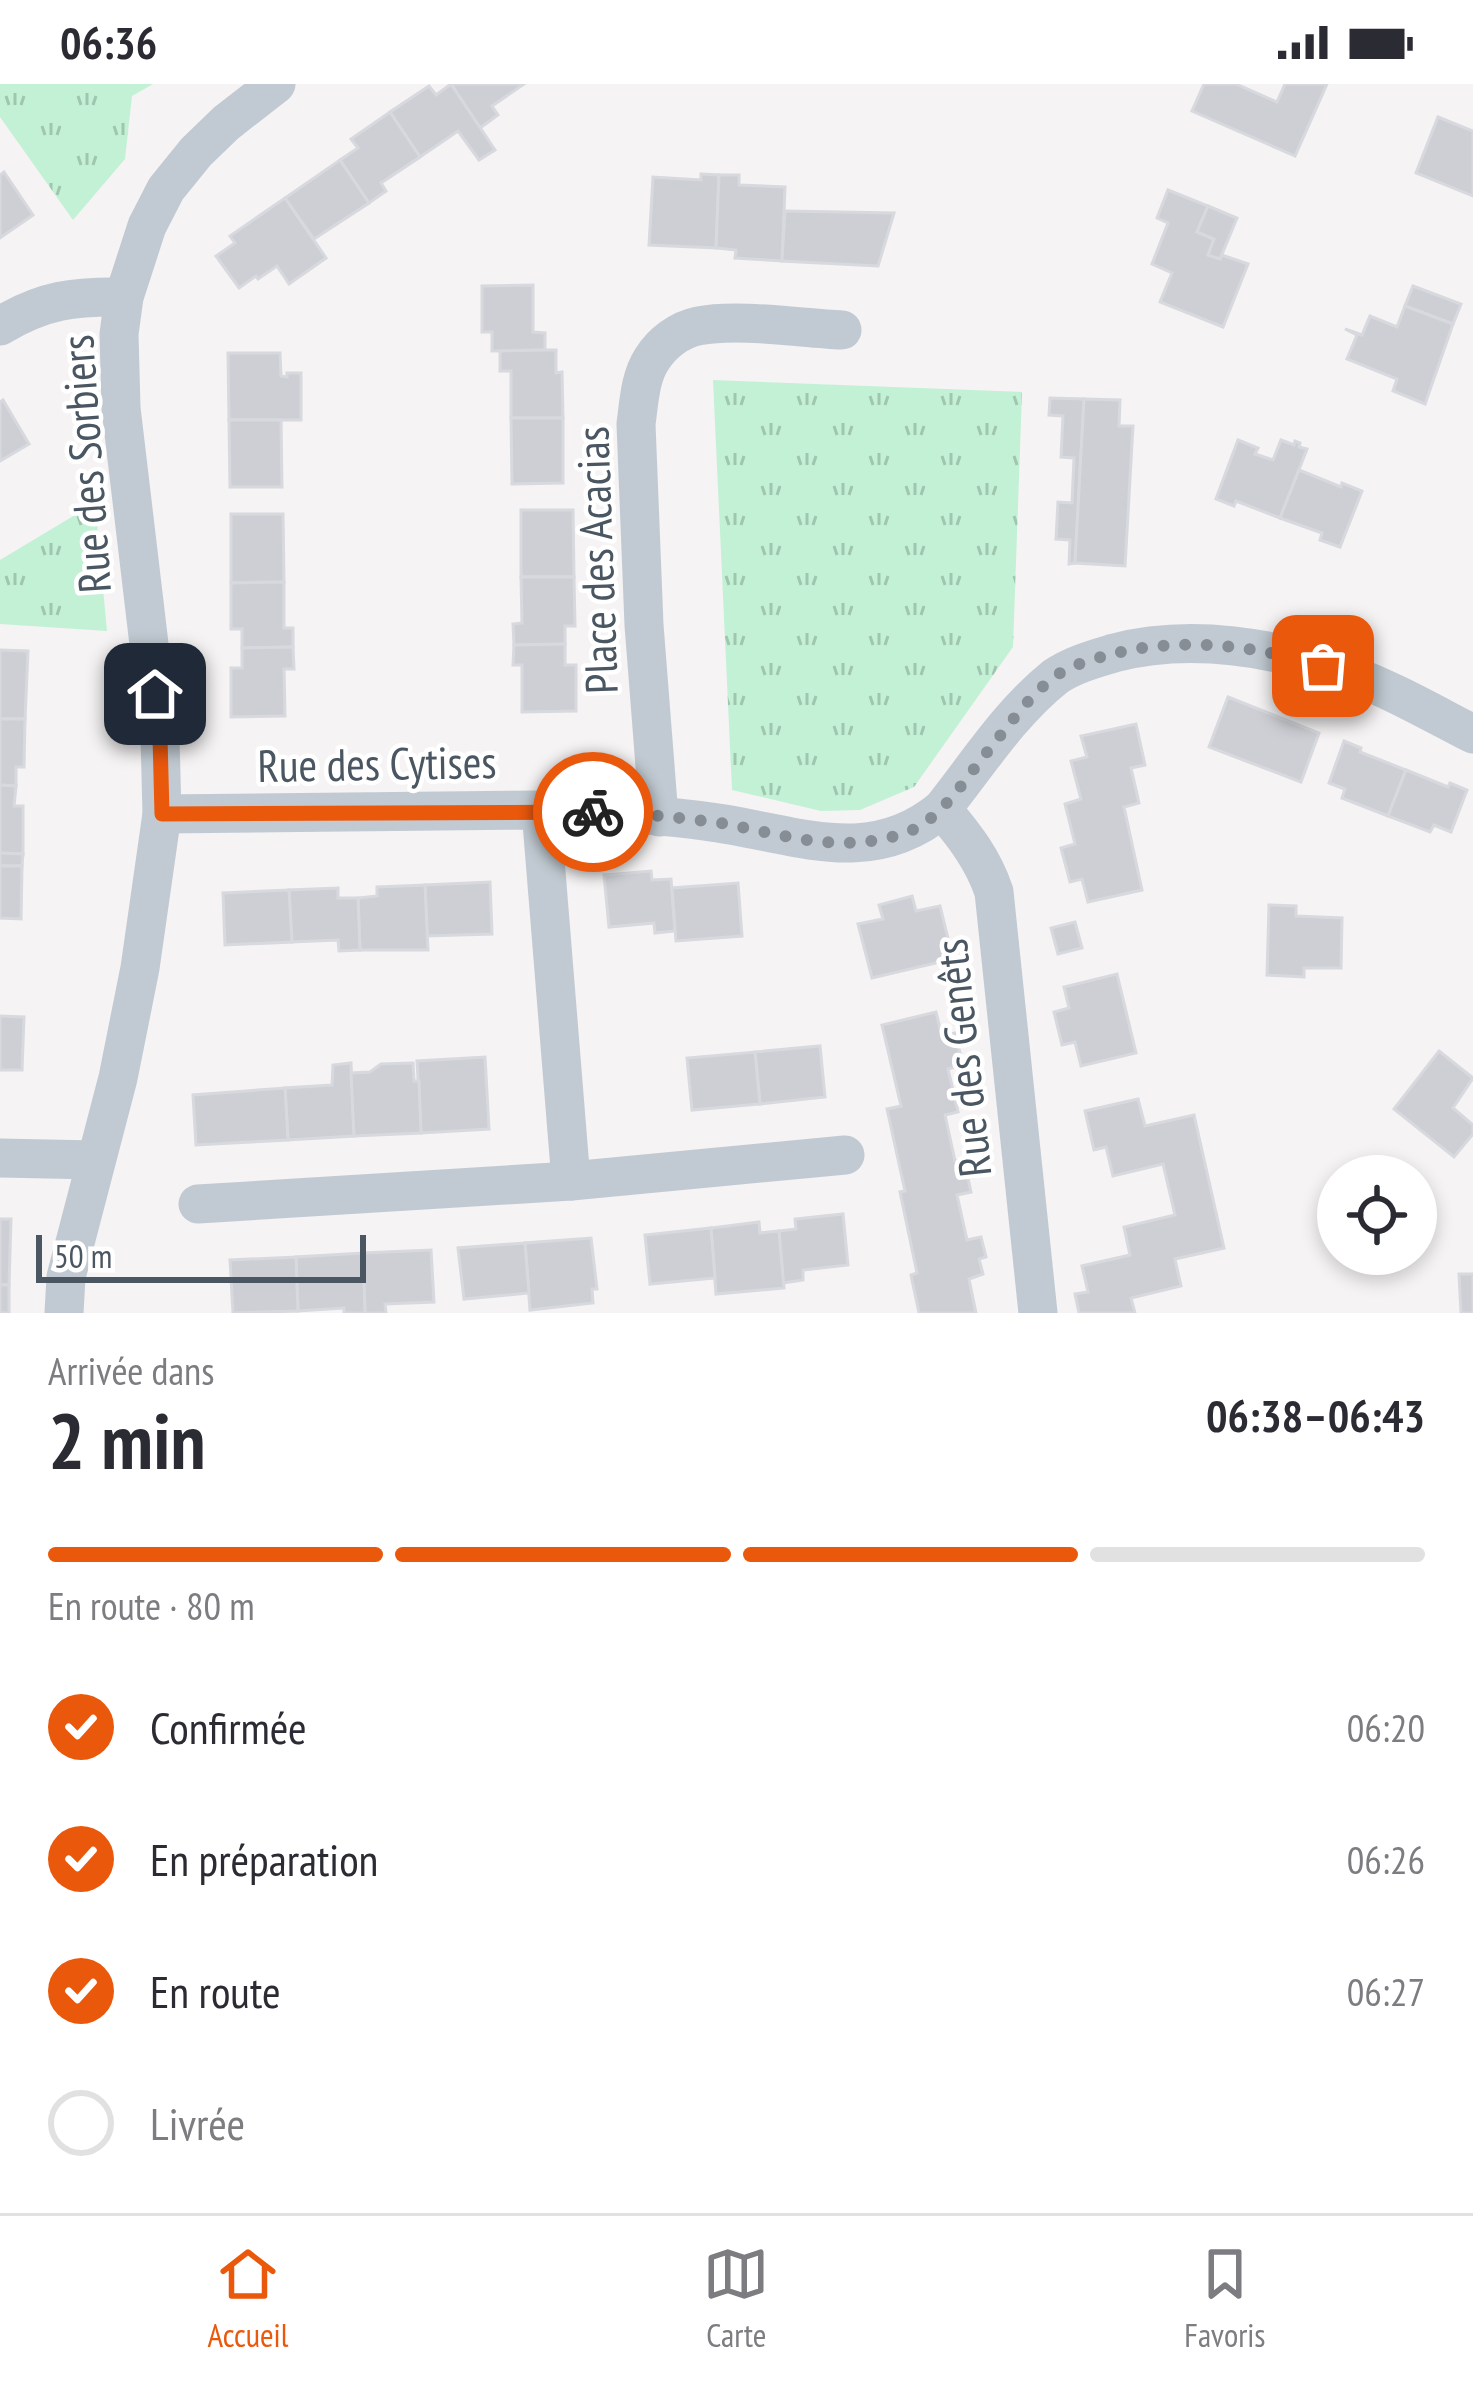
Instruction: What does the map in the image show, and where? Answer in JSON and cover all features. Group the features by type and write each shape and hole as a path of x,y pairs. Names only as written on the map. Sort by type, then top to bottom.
{"street":[{"name":"Rue des Sorbiers","path":"64,1313 66,1277 118,1078 140,968 162,814 160,737 121,408 119,334 124,297 147,226 166,189 226,122 276,84"},
{"path":"0,326 31,308 60,300 124,297"},
{"name":"Place des Acacias","path":"659,817 644,625 636,424 650,362 668,340 693,327 842,330"},
{"path":"942,809 1026,703 1059,674 1135,648 1227,645 1299,658 1348,673 1473,734"},
{"name":"Rue des Cytises","path":"162,814 541,810 719,823 796,840 848,844 904,834 942,809"},
{"name":"Rue des Genêts","path":"942,809 985,866 994,892 1038,1313"},
{"path":"541,810 571,1181"},
{"path":"198,1204 571,1181 844,1155"},
{"path":"0,1158 96,1160"}],"green space":[{"path":"0,84 153,84 132,96 125,159 73,220 0,117"},
{"path":"713,380 1022,392 1013,647 914,787 860,810 821,811 732,790"},
{"path":"95,503 107,631 0,624 0,560"}],"building":[{"path":"451,84 524,84 492,106 498,115 480,128"},
{"path":"451,84 495,150 479,160 458,131 420,157 390,112 429,86 436,95"},
{"path":"1204,84 1236,84 1277,102 1285,84 1327,84 1295,156 1192,111"},
{"path":"390,112 420,157 381,183 386,191 369,203 340,160 358,148 351,139"},
{"path":"1438,117 1473,131 1473,196 1416,173"},
{"path":"340,160 369,203 314,239 285,198"},
{"path":"4,172 33,215 0,238 0,175"},
{"path":"701,174 719,175 716,248 649,245 653,177 701,180"},
{"path":"719,175 739,175 739,185 785,187 782,261 735,258 736,250 716,248"},
{"path":"1168,190 1208,206 1197,232 1214,239 1208,255 1248,264 1223,327 1160,302 1172,273 1152,264 1168,223 1157,218"},
{"path":"285,198 326,258 289,284 277,266 239,288 216,256 235,243 230,236"},
{"path":"1208,206 1237,218 1220,259 1208,255 1214,239 1197,232"},
{"path":"785,211 894,213 878,266 782,261"},
{"path":"533,285 533,332 545,333 545,350 492,351 492,332 482,332 482,286"},
{"path":"1413,286 1461,304 1453,324 1405,306"},
{"path":"1405,306 1453,324 1425,404 1393,391 1397,379 1347,359 1357,335 1345,329 1362,335 1370,316 1397,327"},
{"path":"556,350 556,373 562,372 563,418 511,418 511,371 500,371 500,351"},
{"path":"228,353 280,353 281,376 301,373 301,420 229,420"},
{"path":"1050,398 1084,399 1075,563 1069,564 1070,540 1056,539 1058,502 1072,503 1074,458 1061,457 1063,416 1049,415"},
{"path":"1084,399 1120,400 1119,426 1133,426 1125,566 1075,563"},
{"path":"3,400 29,444 0,461 0,402"},
{"path":"511,418 563,418 563,483 512,484"},
{"path":"229,420 281,420 282,487 230,487"},
{"path":"1238,440 1258,448 1255,454 1273,460 1281,440 1294,445 1295,441 1307,449 1280,518 1236,501 1234,506 1216,499"},
{"path":"1299,470 1362,491 1340,547 1320,540 1322,533 1280,518"},
{"path":"521,510 573,510 574,577 521,577"},
{"path":"231,514 283,514 284,582 231,583"},
{"path":"521,577 574,577 575,626 565,626 565,644 514,645 513,624 522,623"},
{"path":"284,582 284,628 293,628 293,647 242,648 242,629 231,629 231,583"},
{"path":"565,644 565,665 576,665 576,711 522,712 522,665 513,665 514,645"},
{"path":"293,647 294,669 284,669 285,716 231,717 231,668 242,668 242,648"},
{"path":"0,650 28,651 25,719 0,719"},
{"path":"1228,697 1319,733 1301,782 1209,747"},
{"path":"0,719 25,719 24,767 16,767 16,786 0,785"},
{"path":"1136,724 1145,765 1131,768 1139,803 1124,807 1142,890 1088,902 1082,879 1070,882 1061,848 1075,844 1065,804 1081,799 1071,761 1087,757 1081,736"},
{"path":"1344,741 1406,770 1388,816 1342,798 1345,789 1329,783"},
{"path":"1406,770 1467,790 1451,832 1434,825 1430,832 1388,816"},
{"path":"0,785 16,786 14,806 23,806 23,854 0,853"},
{"path":"0,853 23,854 22,866 0,866"},
{"path":"0,866 22,866 21,919 0,918"},
{"path":"651,871 652,880 671,879 675,931 655,933 654,923 609,927 604,875"},
{"path":"490,882 492,934 427,936 425,885"},
{"path":"738,883 742,936 676,941 672,888"},
{"path":"425,885 428,950 360,950 358,898 377,896 377,887"},
{"path":"338,888 338,898 358,898 360,950 339,951 338,940 292,942 289,890"},
{"path":"289,890 292,942 225,945 223,893"},
{"path":"912,896 916,911 940,906 953,959 872,978 858,924 883,919 879,905"},
{"path":"1269,905 1296,906 1296,916 1342,918 1341,968 1304,968 1304,977 1267,975"},
{"path":"1075,922 1082,948 1058,954 1051,928"},
{"path":"1117,974 1136,1053 1081,1066 1075,1042 1062,1045 1054,1012 1069,1008 1064,987"},
{"path":"936,1012 942,1036 955,1033 963,1065 948,1069 958,1112 945,1115 955,1161 968,1158 973,1177 968,1178 971,1192 957,1195 967,1240 981,1237 986,1257 979,1259 983,1274 969,1279 976,1313 919,1313 911,1275 917,1273 900,1192 905,1191 887,1109 901,1106 882,1025"},
{"path":"0,1016 24,1017 22,1070 0,1070"},
{"path":"820,1046 825,1097 760,1104 755,1052"},
{"path":"1439,1051 1473,1078 1453,1108 1473,1125 1473,1134 1454,1157 1394,1109"},
{"path":"755,1052 760,1104 692,1110 687,1058"},
{"path":"485,1057 489,1129 421,1133 417,1061"},
{"path":"351,1063 354,1136 288,1140 285,1088 332,1085 333,1065"},
{"path":"413,1063 414,1081 419,1081 421,1133 354,1136 351,1073 370,1072 381,1064"},
{"path":"285,1088 288,1140 196,1145 193,1095"},
{"path":"1138,1099 1145,1126 1194,1115 1224,1248 1175,1259 1181,1286 1131,1298 1135,1313 1079,1313 1075,1294 1088,1292 1082,1266 1130,1255 1124,1227 1175,1215 1163,1164 1113,1176 1106,1147 1094,1150 1085,1111"},
{"path":"843,1214 848,1265 803,1270 803,1280 783,1283 779,1231 796,1229 795,1219"},
{"path":"0,1219 11,1219 9,1285 0,1285"},
{"path":"759,1222 760,1233 779,1231 784,1288 716,1294 711,1228"},
{"path":"711,1228 715,1278 650,1284 645,1235"},
{"path":"591,1238 597,1289 592,1289 593,1303 530,1310 525,1243"},
{"path":"525,1243 529,1293 464,1299 458,1248"},
{"path":"431,1250 434,1302 385,1304 386,1313 365,1313 363,1253"},
{"path":"363,1253 365,1313 344,1313 344,1308 298,1311 296,1257"},
{"path":"296,1257 298,1311 233,1313 230,1260"},
{"path":"1459,1274 1473,1274 1473,1313 1461,1313"},
{"path":"0,1285 9,1285 9,1313 0,1313"}],"way so far":[{"path":"593,812 719,823 823,844 874,842 928,821 1026,703 1059,674 1091,660 1135,648 1227,645 1323,666"}],"route":[{"path":"155,694 162,814 593,812"}]}
